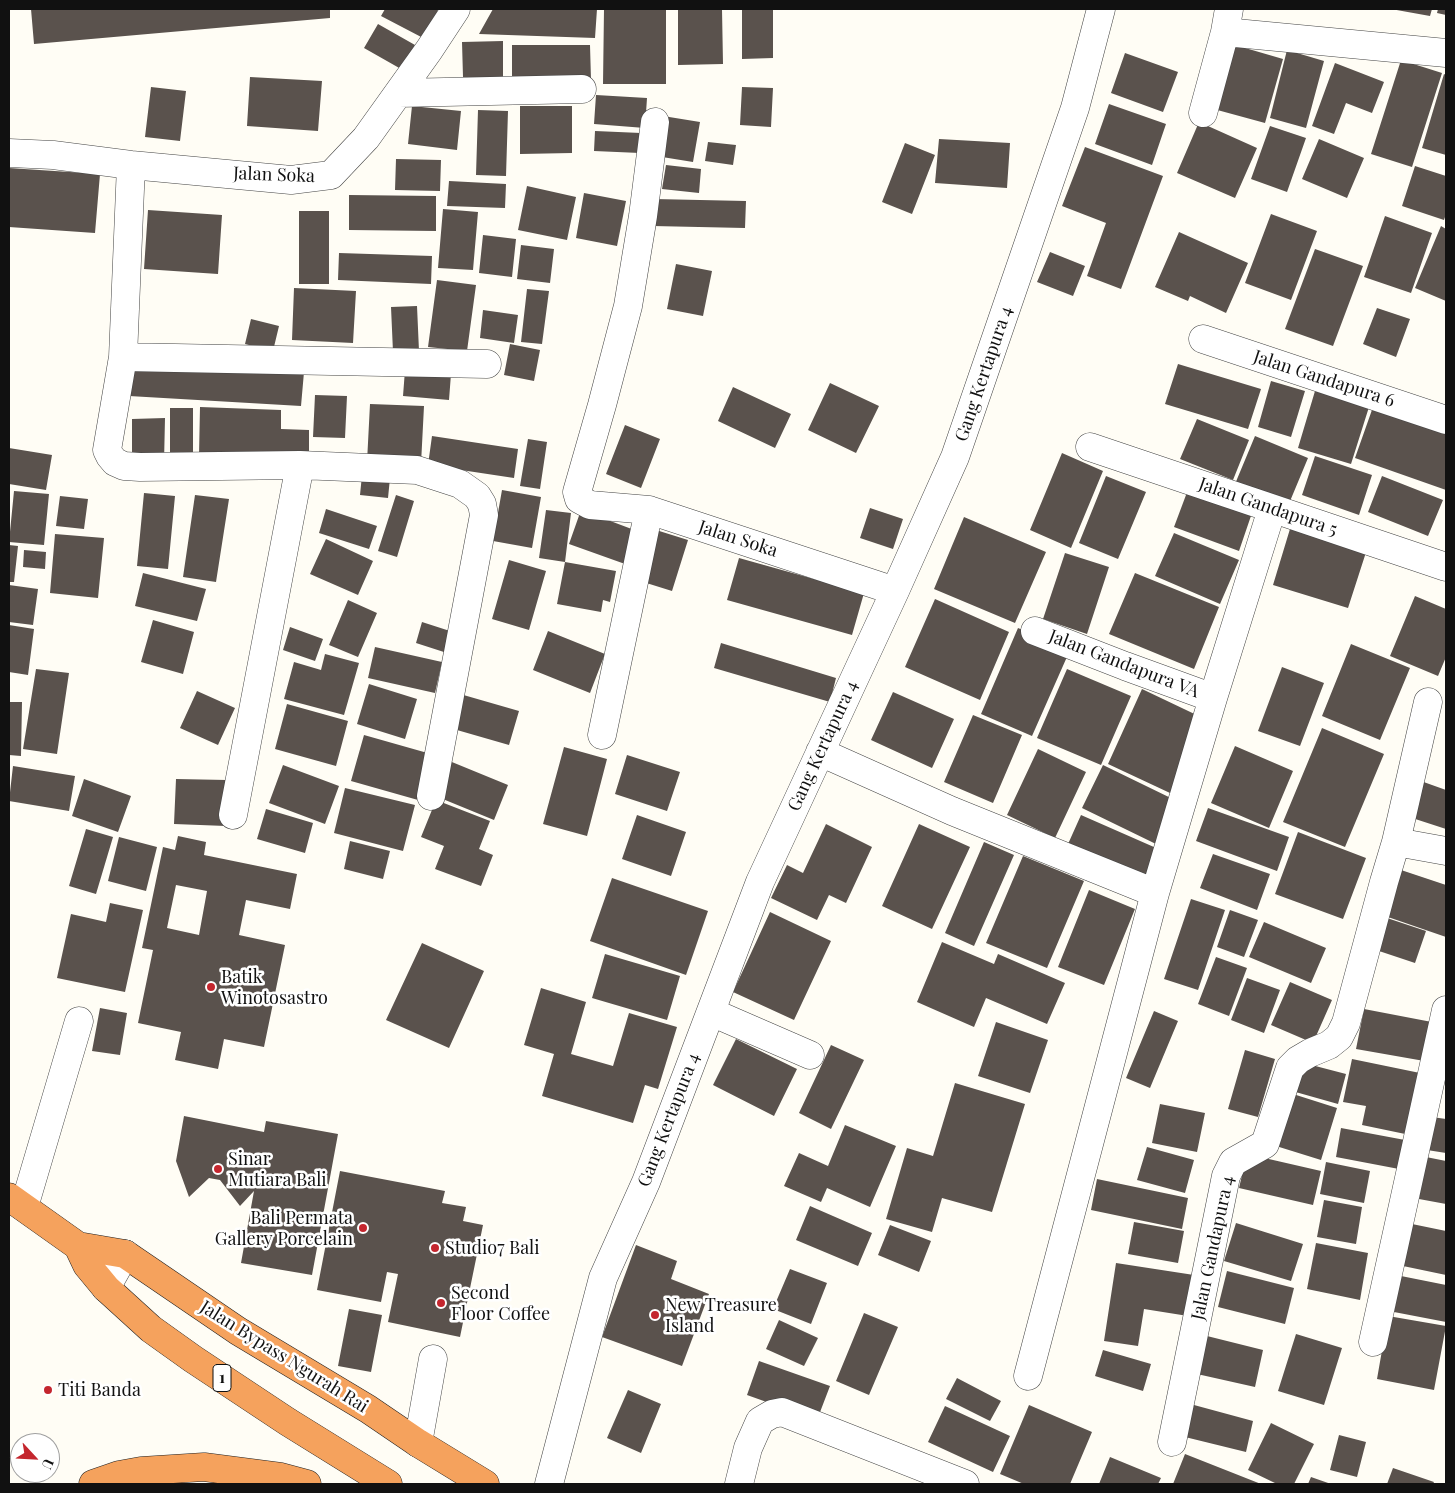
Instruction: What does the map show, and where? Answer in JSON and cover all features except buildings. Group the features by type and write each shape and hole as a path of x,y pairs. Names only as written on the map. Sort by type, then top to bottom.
{"highway":[{"name":"Jalan Bypass Ngurah Rai","path":"16,1202 78,1246 125,1254 238,1331 368,1409 418,1443 486,1484"},
{"name":"Jalan Bypass Ngurah Rai","path":"78,1246 87,1265 106,1288 151,1329 288,1422 388,1484"},
{"path":"93,1484 119,1475 141,1471 204,1467 281,1478 307,1484"}],"street":[{"name":"Jalan Soka","path":"9,153 53,155 131,165 291,180 331,175 366,138 456,9"},
{"name":"Gang Kertapura 4","path":"549,1484 603,1278 646,1182 760,882 955,457 1075,108 1101,9"},
{"path":"1203,113 1227,21 1446,53"},
{"path":"399,93 582,90"},
{"name":"Jalan Soka","path":"655,122 643,216 628,306 577,492 580,499 590,505 649,510 895,591"},
{"path":"131,165 123,357 107,450 115,462 124,466 140,467 300,465 416,470 460,484 477,496 482,504 484,515 430,796"},
{"name":"Jalan Gandapura 6","path":"1203,339 1446,420"},
{"path":"123,357 487,364"},
{"name":"Jalan Gandapura 5","path":"1090,447 1446,567"},
{"path":"233,814 300,465"},
{"path":"1028,1376 1155,893 1272,509"},
{"path":"602,735 649,510"},
{"name":"Jalan Gandapura VA","path":"1035,631 1213,698"},
{"name":"Jalan Gandapura 4","path":"1172,1442 1226,1176 1233,1162 1265,1144 1290,1068 1298,1060 1329,1045 1340,1037 1346,1023 1396,842 1428,702"},
{"path":"820,752 952,811 1155,893"},
{"path":"1396,842 1446,851"},
{"path":"1373,1342 1446,1010"},
{"path":"711,1012 810,1055"},
{"path":"16,1202 79,1020"},
{"path":"106,1288 125,1254"},
{"path":"418,1443 434,1359"},
{"path":"739,1484 748,1448 760,1421 772,1414 782,1412 965,1484"}],"place":[{"name":"Batik Winotosastro","path":"211,987"},
{"name":"Sinar Mutiara Bali","path":"218,1169"},
{"name":"Bali Permata Gallery Porcelain","path":"363,1228"},
{"name":"Studio7 Bali","path":"435,1248"},
{"name":"Second Floor Coffee","path":"441,1303"},
{"name":"New Treasure Island","path":"655,1315"},
{"name":"Titi Banda","path":"48,1390"}]}
